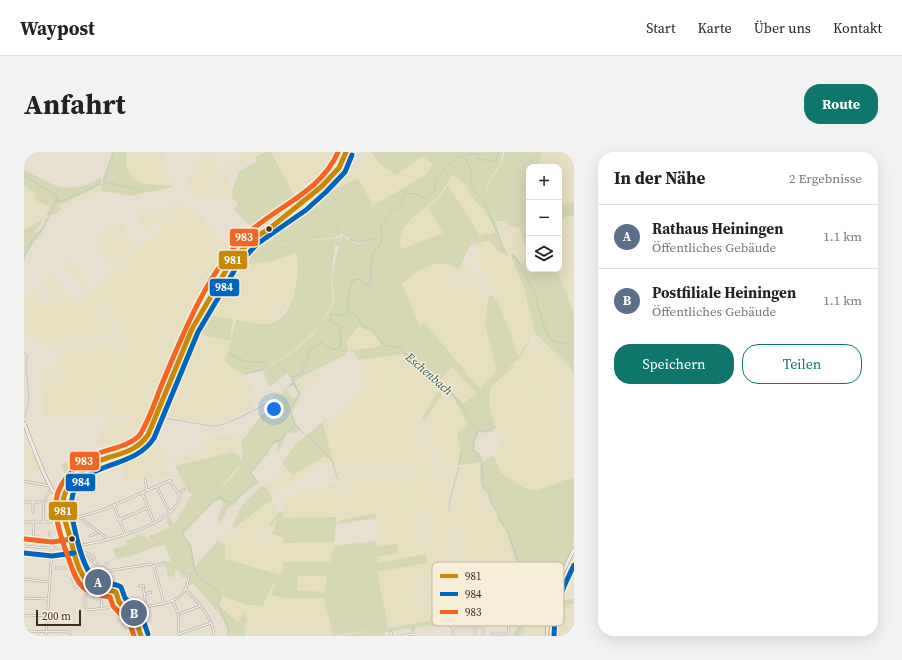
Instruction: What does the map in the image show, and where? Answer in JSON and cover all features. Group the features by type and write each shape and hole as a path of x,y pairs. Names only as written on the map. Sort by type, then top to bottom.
{"main road":[{"path":"140,636 136,620 121,604 116,592 96,588 86,579 75,556 74,546 64,514 63,502 65,495 74,481 96,462 129,451 142,443 148,435 192,329 231,262 252,239 302,204 322,187 339,168 346,152"},
{"path":"24,423 50,488 63,502"},
{"path":"564,570 574,549"},
{"path":"547,626 547,636"}],"street":[{"path":"145,479 147,490"},
{"path":"24,481 50,488 46,496 46,500 43,502 44,522"},
{"path":"79,517 114,505 170,481 179,494"},
{"path":"157,487 170,513"},
{"path":"24,546 52,548 74,546 125,535 154,523 170,513 178,504 179,494 184,489"},
{"path":"142,492 154,523"},
{"path":"24,502 43,502"},
{"path":"33,502 34,512"},
{"path":"114,505 125,535"},
{"path":"119,520 148,508"},
{"path":"24,522 50,522 56,516 64,514 79,517 108,539"},
{"path":"33,522 34,547"},
{"path":"46,636 52,548 49,532"},
{"path":"90,536 98,532"},
{"path":"70,537 78,534"},
{"path":"34,537 39,537"},
{"path":"74,546 97,566 107,571 151,564 154,566 164,562"},
{"path":"80,551 93,556 95,563"},
{"path":"75,556 71,562 75,588 86,579 97,566"},
{"path":"102,569 107,563"},
{"path":"154,566 164,604"},
{"path":"56,568 71,568"},
{"path":"130,612 146,606 164,604 172,601 185,589 190,573"},
{"path":"24,578 49,582"},
{"path":"139,586 146,584"},
{"path":"143,585 146,606"},
{"path":"96,588 85,594 85,607 89,610 115,607 121,604"},
{"path":"101,589 102,609"},
{"path":"185,589 200,606 211,623 214,636"},
{"path":"145,594 151,592"},
{"path":"24,598 48,599"},
{"path":"172,601 179,615 178,635 211,623"},
{"path":"179,615 200,606"},
{"path":"24,616 55,616 61,619"},
{"path":"453,636 453,627 479,626"},
{"path":"492,634 506,635 509,632 509,626"},
{"path":"475,627 475,636"},
{"path":"402,636 412,635 412,629"},
{"path":"24,632 70,632 71,636"},
{"path":"391,632 392,636"}],"shaded area":[{"path":"128,152 162,152 172,185 154,185 135,179 129,173 126,161"},
{"path":"247,152 261,152 229,170 218,170 218,168"},
{"path":"272,152 342,152 333,170 300,201"},
{"path":"370,152 377,163 397,177 396,175 424,156 433,165 425,175 402,189 402,186 397,178 401,188 373,205 358,178 333,192 331,183 343,171"},
{"path":"543,152 574,152 574,203 562,204 562,164 538,164"},
{"path":"203,154 216,158 217,197 190,199 189,178"},
{"path":"218,171 228,172 233,199 220,200"},
{"path":"453,175 466,185 474,200 485,210 494,232 480,236 448,185"},
{"path":"24,185 36,194 35,199 50,207 46,216 24,228 24,207 27,206 24,205"},
{"path":"101,185 99,191 62,209 59,205"},
{"path":"171,202 203,215 202,224 211,227 221,240 235,251 188,331 142,438 138,443 98,446 97,442 105,418 124,420 125,417 106,413 120,351 112,315 97,285 127,262 133,249 156,235 164,222 168,203"},
{"path":"428,207 443,233 401,249 399,243 407,224"},
{"path":"166,208 163,221 146,230 136,212"},
{"path":"574,215 574,314 558,272 562,272 562,219"},
{"path":"120,221 135,245 131,249 125,261 113,270 93,239"},
{"path":"496,221 506,221 510,226 520,228 526,246 526,260 522,263 513,253 509,253 507,251"},
{"path":"485,241 490,241 498,251 510,257 522,285 534,332 518,358 501,309 480,275 478,245"},
{"path":"295,253 298,271 296,289 289,303 274,320 268,323 258,323 205,314 235,262 248,265 262,263"},
{"path":"68,258 90,287 85,290 63,263"},
{"path":"463,262 476,276 487,295 485,325 497,371 480,389 425,323 420,327 402,284 421,269 437,263 444,263 459,269","holes":["459,269 455,276 444,283 448,288 443,284 443,282"]},
{"path":"52,273 73,302 96,286 105,302 114,332 76,342 67,349 53,350 38,343 24,328 24,299 35,289 49,307 54,304 40,285"},
{"path":"360,327 370,331 383,346 348,351 348,339"},
{"path":"193,333 230,341 226,364 242,374 255,393 253,404 245,411 216,425 207,425 159,413"},
{"path":"115,336 118,352 117,360 103,418 44,418 41,371 56,371 56,359 79,343"},
{"path":"535,337 565,364 574,376 574,403 569,408 549,396 537,385 518,363"},
{"path":"403,354 405,357 382,396 360,392 362,383 358,360"},
{"path":"406,358 441,387 422,418 383,396"},
{"path":"517,364 536,386 574,414 574,477 537,490 526,489 501,473 494,455 499,447 499,438 492,413 492,387 493,384"},
{"path":"452,367 475,394 462,403 439,381"},
{"path":"318,370 323,377 301,391 299,390 295,383"},
{"path":"443,390 455,400 467,426 457,433 460,449 458,465 438,466 425,422"},
{"path":"357,392 380,396 401,405 424,422 435,466 412,467 339,480 323,424 326,419 348,404"},
{"path":"239,434 240,443 234,452 175,466 172,458 202,450 200,439"},
{"path":"24,444 38,459 41,468 34,472 31,466 27,467 30,476 24,475"},
{"path":"167,446 170,456 165,457 170,475 126,482 118,457 146,449"},
{"path":"325,455 330,460 272,497 267,488 285,467 294,475"},
{"path":"480,463 480,486 488,494 489,501 496,511 498,520 507,532 517,562 473,562 471,558 458,548 454,541 450,511 452,498 461,467"},
{"path":"459,466 448,507 453,540 444,562 432,562 432,575 428,574 428,513 411,511 410,468"},
{"path":"408,469 411,516 426,514 426,554 377,563 377,557 398,553 397,543 377,547 375,514 338,521 338,482"},
{"path":"337,483 337,517 283,518 282,498"},
{"path":"273,500 278,513 266,531 241,524"},
{"path":"240,524 283,537 283,544 334,542 330,562 284,562 281,575 225,559 225,547 220,540 221,537"},
{"path":"452,547 456,547 472,562 445,562"},
{"path":"427,563 427,574 432,581 423,596 415,604 385,611 377,572"},
{"path":"298,576 327,576 324,592 296,590"},
{"path":"432,593 432,619 389,627 386,611 417,605"},
{"path":"271,595 284,598 324,598 332,636 245,636 244,613 238,623 219,603 223,596 247,605 246,608 251,615 251,607 263,607"},
{"path":"574,604 574,636 551,636 552,626 564,626 564,606"},
{"path":"524,626 547,626 546,636 519,636 524,631"}],"green space":[{"path":"113,152 127,152 126,163 128,171 132,177 138,181 172,185 172,187 130,196 101,191 102,184 105,182 103,178"},
{"path":"265,152 271,152 298,202 256,231 234,210 238,202 233,199 232,191 239,171 257,162 255,157"},
{"path":"347,152 354,152 331,181 330,184 333,191 358,178 373,205 344,222 341,234 333,238 313,239 270,245 264,245 254,240 328,182 342,164"},
{"path":"371,152 503,152 499,166 504,158 505,152 543,152 538,164 526,164 526,248 520,228 510,226 506,221 496,221 488,196 502,243 510,257 498,251 490,241 485,241 472,246 479,238 469,247 459,269 451,265 436,264 422,269 402,284 420,327 425,323 480,389 497,371 485,325 488,297 491,295 499,305 507,323 518,357 534,332 521,357 507,370 517,364 494,384 494,382 491,387 490,405 496,428 490,433 479,432 475,441 475,451 480,453 483,461 477,463 458,465 460,449 457,433 467,425 455,400 444,390 425,421 422,418 441,387 406,358 383,396 404,360 403,354 358,360 355,353 348,351 345,355 305,375 293,383 287,373 270,387 263,374 267,368 292,353 314,334 333,305 334,295 332,274 342,236 357,244 380,239 357,243 342,234 344,222 425,175 433,165 423,156 396,175 378,162","holes":["499,167 490,183 487,194 488,182 496,170 495,169","454,173 453,175 466,185 474,200 485,210 496,232 484,236 488,234 487,233 480,236 448,185 437,200 428,207 443,233 402,249 399,243 402,232 383,238 401,232 411,219 437,198","361,324 360,327 370,331 382,346 348,351 347,340","452,367 477,394 463,403 439,381"]},
{"path":"24,169 43,180 61,187 80,187 101,178 102,180 101,185 59,205 62,209 55,214 46,216 50,207 34,199 36,194 24,185"},
{"path":"574,203 574,215 562,219 562,204"},
{"path":"48,218 41,234 27,252 24,263 24,230 43,219 34,231 37,233 43,226 45,219"},
{"path":"340,238 340,246 335,245 331,278 333,301 319,327 293,351 263,370 242,374 227,364 226,360 236,320 267,324 276,321 284,315 290,306 294,295 298,273 296,253 258,263 251,264 235,262 245,249 254,242 275,245 309,240"},
{"path":"513,253 521,263 526,259 526,272 558,272 574,314 574,374 568,365 535,333 523,285 511,256"},
{"path":"205,315 233,319 230,341 193,333"},
{"path":"295,383 301,393 292,413 294,420 302,430 294,433 290,432 285,436 284,442 277,452 278,443 274,443 251,474 259,483 241,496 233,506 229,507 220,523 218,523 219,514 224,503 220,500 215,501 185,532 184,535 192,547 195,567 191,571 188,570 188,577 182,578 178,570 174,571 175,576 168,577 165,562 171,561 165,545 117,559 113,549 127,545 126,541 136,537 135,534 143,535 152,544 156,544 147,537 169,528 166,519 169,516 174,525 192,494 188,492 175,466 234,452 242,460 241,441 250,432 248,430 276,399 287,390 291,397 296,398 298,394 293,384","holes":["241,463 234,475 217,492"]},
{"path":"326,419 323,424 333,461 325,456 293,475 282,464 295,445"},
{"path":"96,453 96,457 65,475 61,464"},
{"path":"494,455 501,473 526,489 537,490 574,477 574,541 568,554 574,543 574,547 564,567 564,562 516,562 507,532 498,520 496,511 489,501 488,494 482,488 480,480 480,463"},
{"path":"262,485 267,488 273,499 234,528 232,527 242,505"},
{"path":"283,512 283,518 337,517 334,542 284,543 283,537 272,534 276,522 274,521 272,527 269,526 278,513"},
{"path":"375,513 376,521 373,519 337,524 338,521"},
{"path":"218,540 225,545 225,559 281,575 284,562 330,562 334,546 376,541 377,547 397,543 398,553 377,557 377,563 426,554 427,563 377,572 388,625 387,628 333,636 324,598 277,597 271,595 276,583 273,584 263,606 247,605 223,596 219,603 220,606 238,622 244,612 248,621 245,623 245,636 227,636 225,623 215,608 193,583 186,588 190,573","holes":["298,576 327,576 324,592 297,590"]},
{"path":"574,599 574,604 564,605 564,600"},
{"path":"432,620 432,625 385,632 384,636 341,636"},
{"path":"517,626 524,626 524,631 519,636 512,636"},
{"path":"549,626 551,626 550,636 548,636"}],"waterway":[{"path":"113,152 103,183 107,182 143,191"},
{"path":"481,461 479,455 471,449 478,430 472,424 456,398 416,365 399,347 384,345 373,329 362,326 359,319 349,311 347,302 351,283 359,279 364,284 368,285 370,282 372,255 382,242 381,229 383,223 390,213 402,204 404,193 418,194 425,198 435,190 436,179 456,158 469,154 478,154 479,159 496,162 498,152"},
{"path":"466,157 471,173 471,186 487,208 504,250"},
{"path":"24,177 29,177 34,182 56,195 57,199 44,227 32,241 24,257"},
{"path":"56,200 63,201 100,184"},
{"path":"294,208 304,200"},
{"path":"254,235 280,217"},
{"path":"350,239 359,242 378,238"},
{"path":"512,254 521,266 531,287 538,296 536,302 549,337 553,341 564,343 574,350"},
{"path":"228,636 228,627 218,604 220,597 217,590 204,582 195,571 190,545 182,534 184,530 217,498 221,497 228,502 233,502 254,482 255,477 250,473 265,456 274,441 281,440 285,432 295,426 290,409 299,395 292,377 303,374 302,366 309,358 308,351 321,342 333,350 340,348 341,326 330,322 331,314 345,315 348,312"},
{"path":"24,352 27,354 26,366 29,398 25,418"},
{"path":"229,354 245,361 266,363"},
{"path":"277,363 291,376"},
{"path":"244,374 263,370 269,365"},
{"path":"283,391 291,385"},
{"path":"274,398 279,394"},
{"path":"213,426 234,420 271,401"},
{"path":"158,417 211,426"},
{"path":"296,426 304,434"},
{"path":"479,430 486,431 495,427"},
{"path":"307,435 332,461 338,480"},
{"path":"459,464 462,451"},
{"name":"Eschenbach","path":"482,463 483,487 491,494 490,499 509,536 519,562"},
{"path":"449,511 450,500 459,467"},
{"name":"Eschenbach","path":"517,636 520,626"}],"transit line":[{"name":"983","path":"134,636 130,624 113,606 110,597 87,590 82,587 75,576 64,546 56,515 56,500 58,493 71,472 90,457 129,443 139,436 149,417 197,304 220,266 247,234 297,198 321,178 338,152"},
{"name":"981","path":"141,636 136,620 119,602 116,592 95,588 89,584 81,573 75,558 64,515 63,501 65,494 73,480 93,464 135,448 144,440 148,435 192,329 231,262 252,239 269,229 321,187 339,168 346,152"},
{"name":"984","path":"148,634 142,617 125,598 121,587 98,581 93,577 85,564 79,548 71,503 76,488 85,477 98,470 129,458 143,450 154,438 198,332 237,266 257,244 306,210 326,192 345,172 352,155"},
{"name":"983","path":"25,539 52,542 72,539"},
{"name":"984","path":"24,553 52,556 74,553"},
{"name":"984","path":"564,586 574,565"},
{"name":"984","path":"554,636 555,626"}],"place":[{"name":"Rathaus Heiningen","path":"98,582"},
{"name":"Postfiliale Heiningen","path":"134,613"}]}
